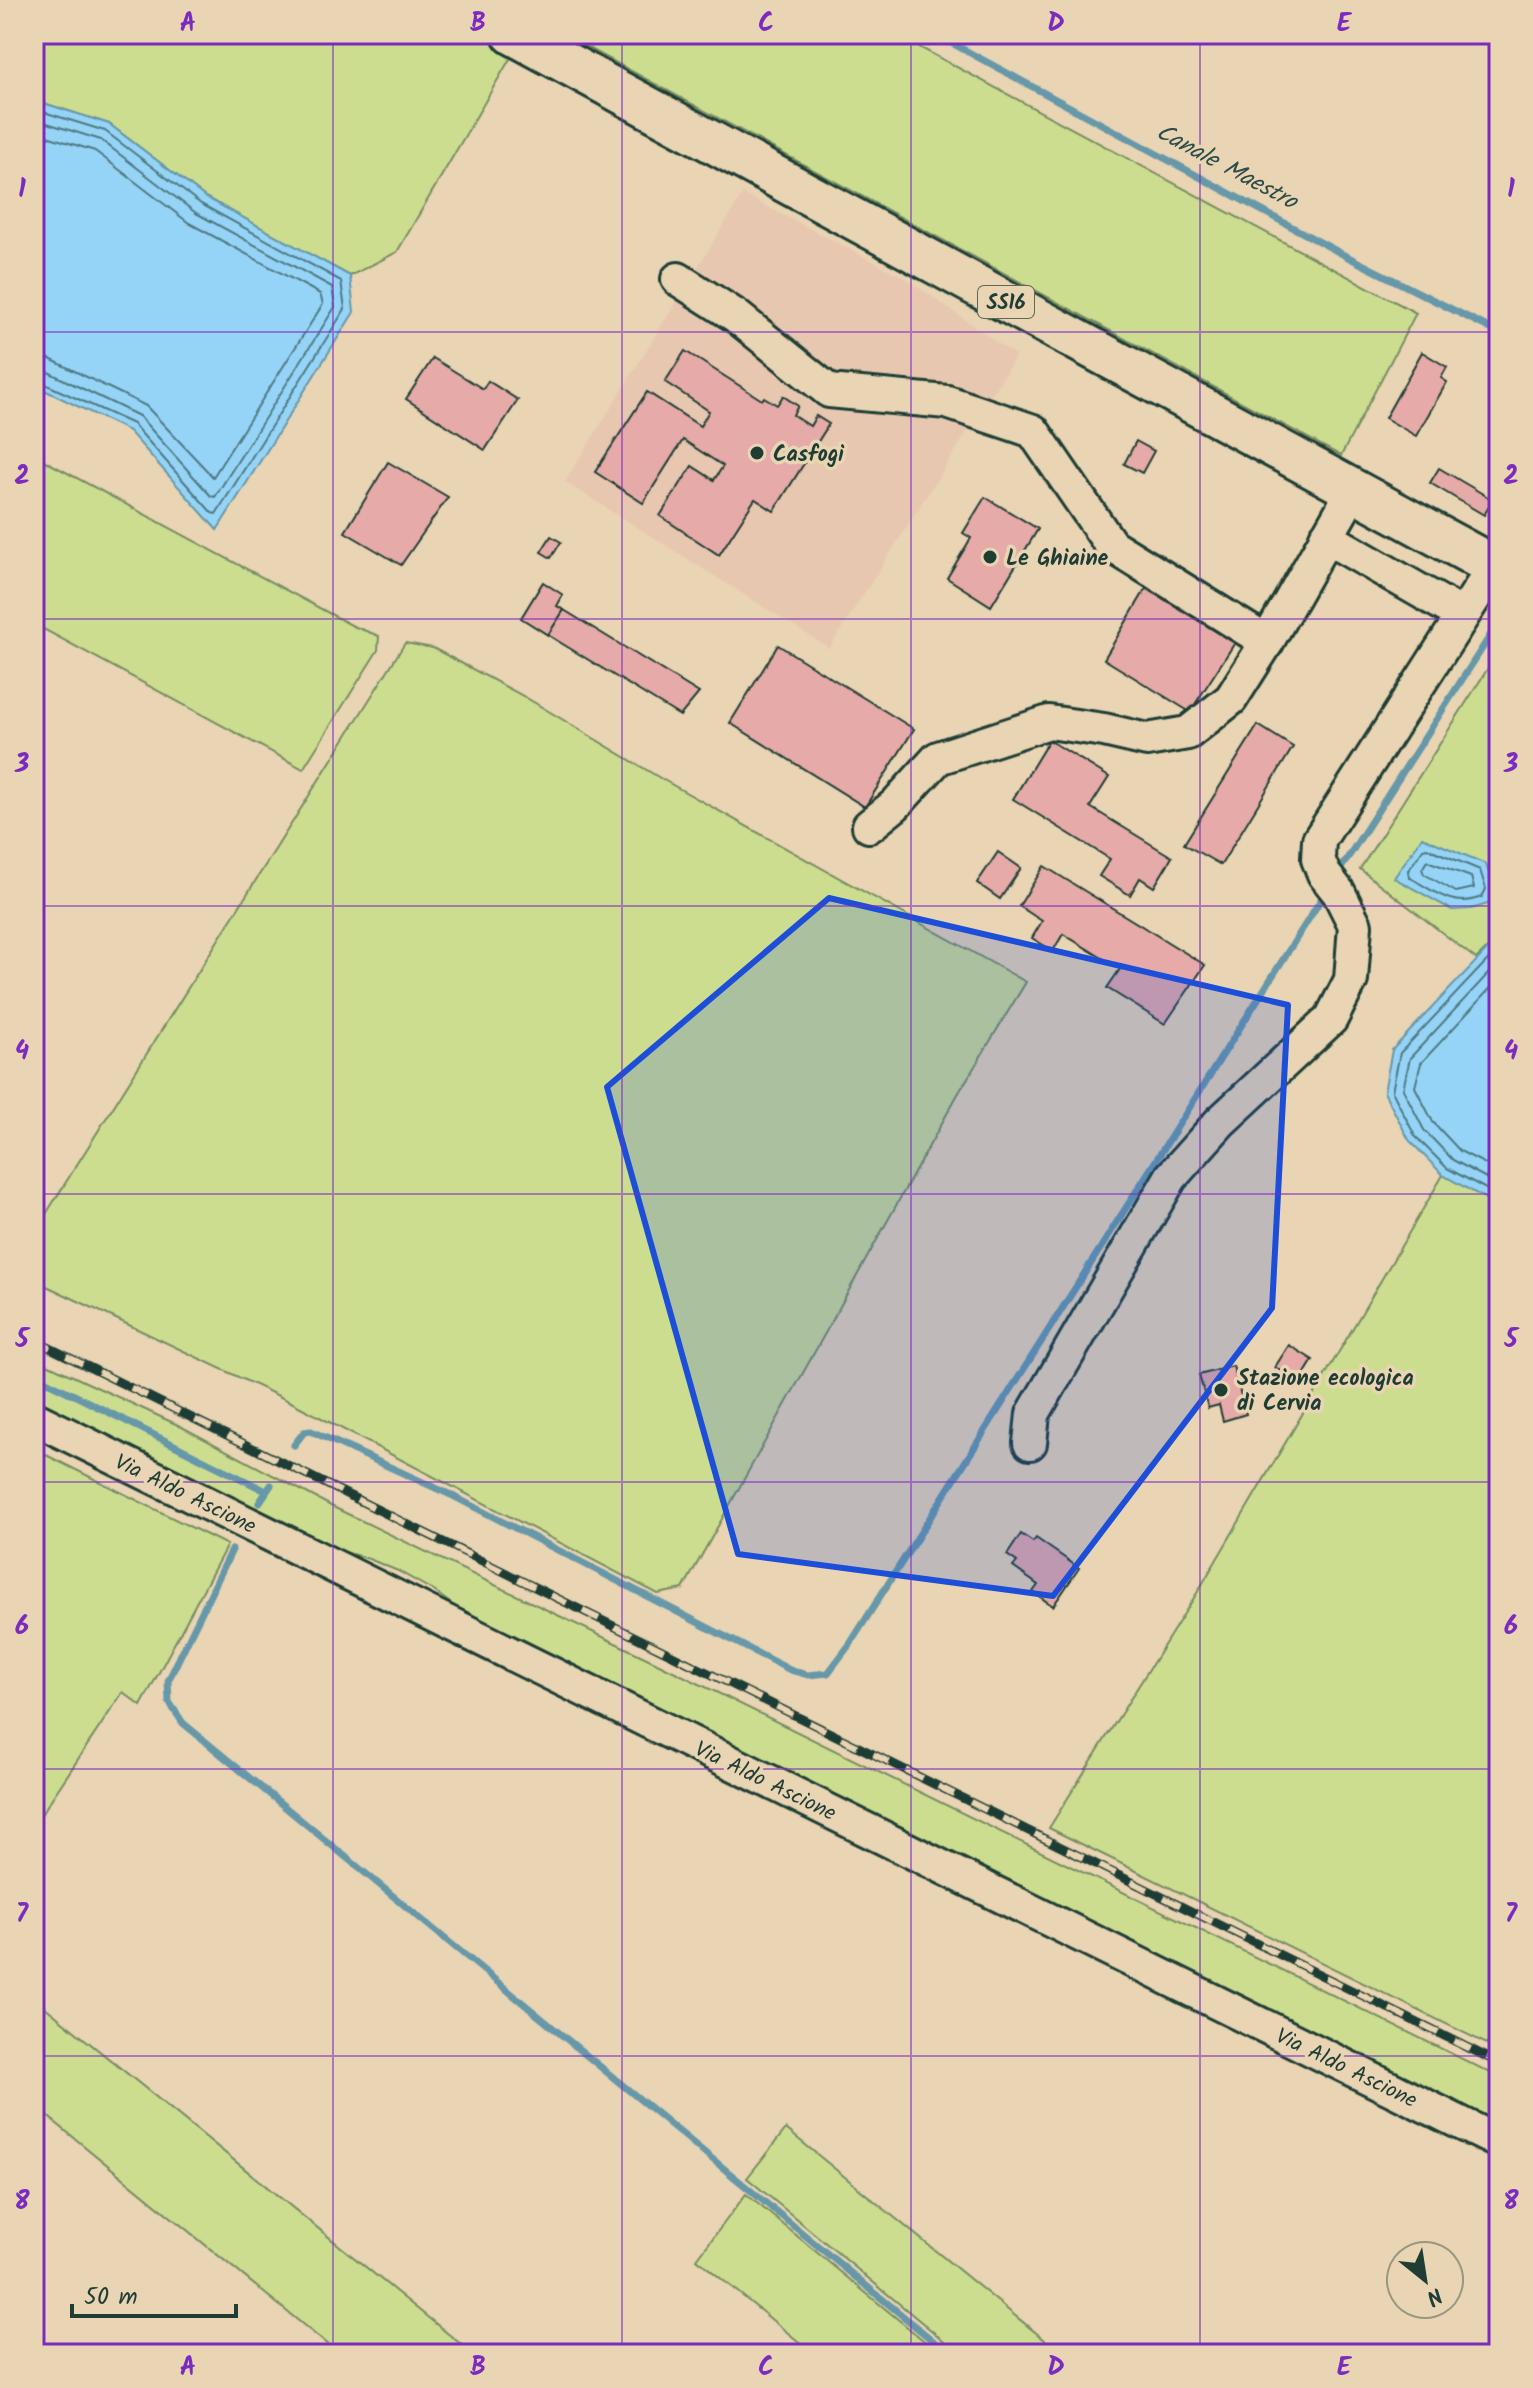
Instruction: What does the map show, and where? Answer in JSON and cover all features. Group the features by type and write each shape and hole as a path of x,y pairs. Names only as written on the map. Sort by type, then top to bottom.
{"main road":[{"name":"SS16","path":"513,34 1496,568"}],"street":[{"path":"678,279 736,316 829,391 947,402 1033,431 1111,545 1267,642"},
{"path":"869,826 895,805 938,758 1049,722 1147,740 1188,733 1231,699 1353,491"},
{"path":"1326,537 1462,615"},
{"path":"1030,1443 1033,1414 1171,1177 1220,1122 1331,1019 1351,980 1355,925 1318,859 1319,840 1462,615 1496,568"},
{"name":"Via Aldo Ascione","path":"34,1418 1499,2142"}],"highlighted area":[{"path":"829,898 1288,1005 1272,1308 1053,1596 738,1554 607,1087"}],"shaded area":[{"path":"743,194 907,279 1016,356 829,648 565,482"}],"green space":[{"path":"34,34 480,34 514,52 397,252 350,276 205,197 109,124 34,100"},
{"path":"563,34 895,34 1416,313 1341,456"},
{"path":"34,455 353,626 379,636 378,650 303,769 34,624"},
{"path":"405,643 433,648 525,697 660,778 1026,982 958,1094 683,1589 658,1594 289,1401 34,1280 34,1233"},
{"path":"1499,651 1499,937 1476,959 1360,869"},
{"path":"1443,1175 1499,1206 1499,2050 1049,1828 1197,1593"},
{"path":"34,1358 180,1426 331,1506 1499,2077 1499,2127 473,1620 434,1591 398,1571 318,1544 34,1404"},
{"path":"34,1449 227,1545 141,1706 123,1692 34,1825"},
{"path":"34,1998 473,2354 339,2354 34,2105"},
{"path":"786,2129 1062,2354 960,2354 747,2178"},
{"path":"746,2194 940,2354 814,2354 697,2259"}],"water":[{"path":"34,100 109,124 205,197 350,276 354,312 217,530 129,431 34,385"},
{"path":"1422,837 1486,864 1494,891 1488,904 1452,910 1394,878"},
{"path":"1499,937 1499,1206 1443,1175 1409,1140 1384,1092 1392,1050"}],"building":[{"name":"Casfogi","path":"685,351 762,400 764,397 777,405 783,396 798,406 793,415 810,426 816,416 829,424 774,511 755,499 719,555 660,516 692,466 714,480 723,466 683,440 643,503 595,472 647,392 700,426 709,411 665,382"},
{"path":"1422,352 1447,367 1441,378 1447,382 1416,436 1385,418"},
{"path":"433,358 483,389 488,381 518,400 485,450 406,399"},
{"path":"1136,441 1154,451 1142,473 1124,464"},
{"path":"388,462 448,497 401,565 345,532"},
{"path":"1439,468 1493,500 1484,515 1430,483"},
{"name":"Le Ghiaine","path":"985,497 1038,529 991,606 947,578 971,538 963,533"},
{"path":"551,536 561,542 551,558 541,552"},
{"path":"543,582 563,595 557,606 564,610 548,635 521,618"},
{"path":"1147,587 1236,641 1190,712 1104,659"},
{"path":"564,610 699,693 680,716 548,635"},
{"path":"778,645 914,729 865,807 730,723"},
{"path":"1258,725 1293,747 1221,865 1184,844"},
{"path":"1049,740 1109,777 1090,807 1172,857 1154,887 1140,878 1130,895 1099,876 1110,859 1013,799"},
{"path":"998,852 1021,868 1000,899 977,883"},
{"path":"1044,866 1205,965 1165,1024 1107,988 1120,969 1063,934 1053,951 1032,938 1042,921 1019,906"},
{"path":"1289,1345 1313,1360 1299,1383 1275,1367"},
{"name":"Stazione ecologica di Cervia","path":"1233,1366 1246,1414 1223,1421 1219,1405 1208,1408 1199,1375"},
{"path":"1021,1534 1033,1542 1036,1538 1079,1568 1053,1606 1033,1592 1038,1585 1013,1567 1017,1562 1007,1555"}],"waterway":[{"name":"Canale Maestro","path":"935,34 1344,255 1499,333"},
{"path":"1336,876 1499,622"},
{"path":"294,1445 304,1432 311,1431 451,1495 790,1670 808,1675 828,1673 850,1644 1327,890"},
{"path":"34,1375 266,1491"},
{"path":"259,1503 271,1485"},
{"path":"232,1550 168,1681 169,1702 183,1723 949,2354"}],"railway":[{"path":"34,1340 1499,2063"}],"place":[{"name":"Casfogi","path":"757,453"},
{"name":"Le Ghiaine","path":"990,557"},
{"name":"Stazione ecologica di Cervia","path":"1221,1390"}]}
